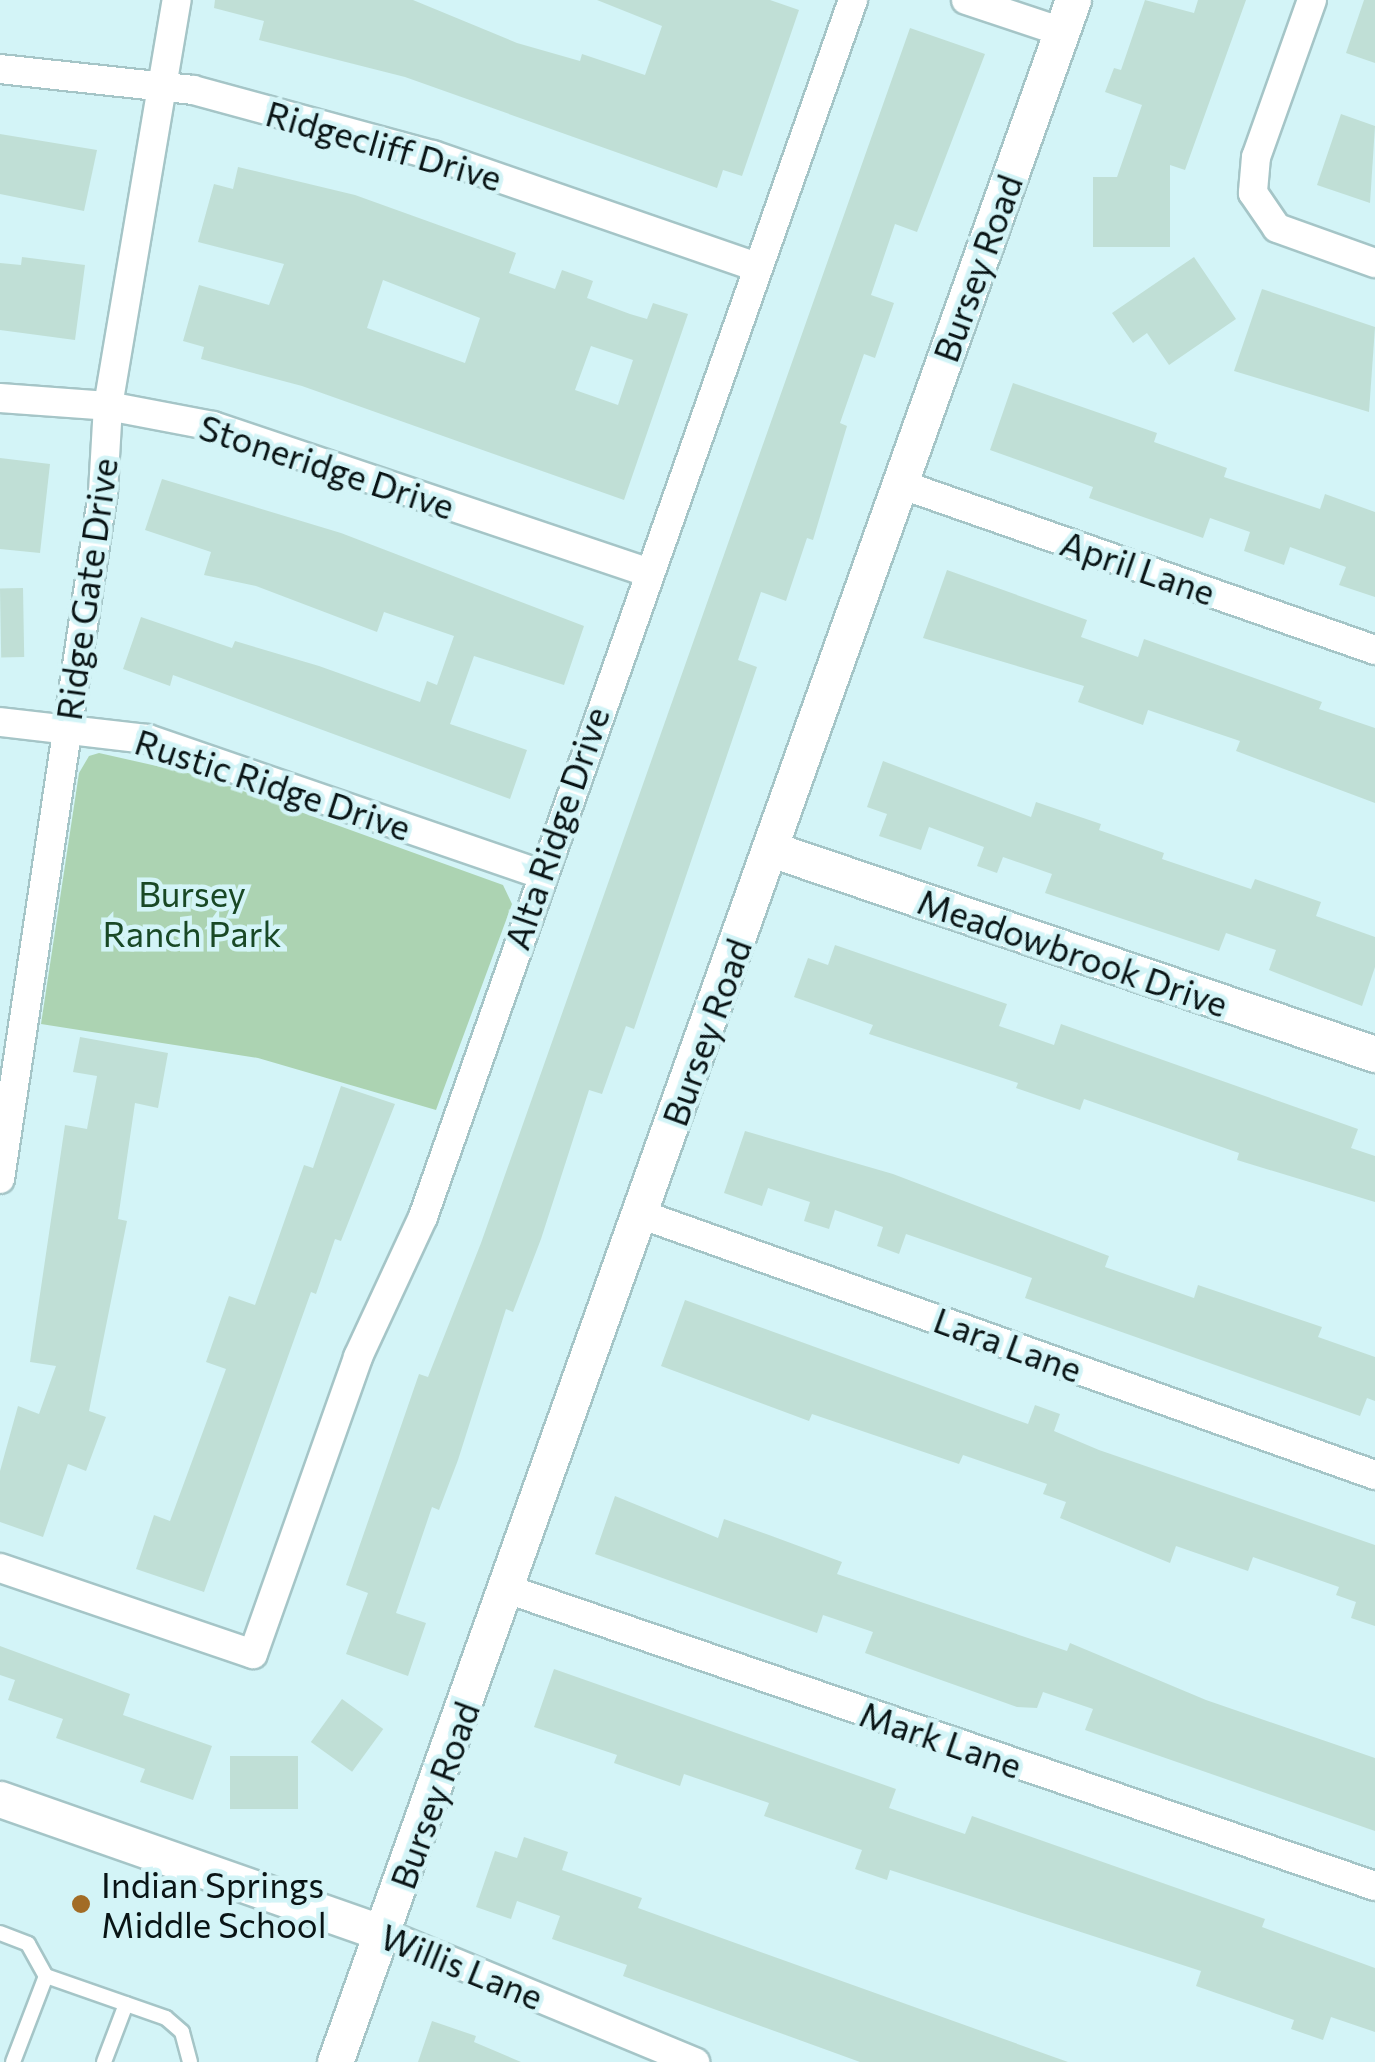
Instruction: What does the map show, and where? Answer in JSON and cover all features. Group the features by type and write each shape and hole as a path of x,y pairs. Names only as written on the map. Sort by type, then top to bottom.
{"street":[{"name":"Ridge Gate Drive","path":"0,1179 68,725 108,406 177,0"},
{"name":"Alta Ridge Drive","path":"0,1568 254,1654 358,1357 423,1217 646,572 853,0"},
{"path":"966,0 1068,16"},
{"path":"1312,0 1256,157 1253,194 1278,228 1375,263"},
{"name":"Bursey Road","path":"335,2062 1068,16"},
{"name":"Ridgecliff Drive","path":"0,69 163,83 433,155 757,267"},
{"name":"Stoneridge Drive","path":"0,398 108,406 213,426 646,572"},
{"name":"April Lane","path":"900,484 1375,650"},
{"name":"Rustic Ridge Drive","path":"0,722 68,725 148,739 540,874"},
{"name":"Meadowbrook Drive","path":"770,850 1375,1054"},
{"name":"Lara Lane","path":"640,1214 1375,1475"},
{"name":"Mark Lane","path":"507,1589 1375,1886"},
{"name":"Willis Lane","path":"0,1798 384,1933 695,2062"}],"lane":[{"path":"0,1934 28,1944 46,1976 166,2018 182,2032 190,2062"},
{"path":"13,2062 46,1976"},
{"path":"104,2062 126,2004"}],"green space":[{"name":"Bursey Ranch Park","path":"99,753 201,776 503,885 512,904 436,1110 258,1058 41,1024 79,773 89,756"}],"building":[{"path":"215,0 413,0 517,43 580,61 582,54 645,75 662,26 597,0 770,0 799,10 742,176 723,170 717,188 405,77 259,40 264,21 214,8"},
{"path":"1145,0 1194,13 1198,0 1246,0 1185,170 1170,165 1170,247 1093,247 1093,177 1117,177 1142,105 1105,92 1114,68 1121,70"},
{"path":"1364,0 1375,0 1375,63 1346,53"},
{"path":"910,28 985,54 917,232 895,224 871,295 894,303 875,358 864,354 840,423 847,426 813,540 807,538 786,601 761,592 738,660 757,667 634,1029 626,1026 602,1094 589,1090 541,1239 513,1312 506,1309 458,1460 439,1510 432,1507 396,1613 426,1623 408,1676 346,1654 368,1593 346,1585 419,1374 428,1377 481,1243"},
{"path":"1341,114 1375,126 1370,203 1317,185"},
{"path":"0,134 97,150 84,211 0,194"},
{"path":"238,167 355,195 516,253 509,273 555,289 562,270 593,281 587,298 630,314 647,319 653,303 688,314 624,500 302,386 201,359 204,347 183,341 199,285 269,305 284,264 198,242 214,184 233,189","holes":["383,280 480,318 465,363 367,328","591,346 633,360 618,405 575,390"]},
{"path":"22,257 85,265 75,340 0,330 0,263 21,265"},
{"path":"1194,257 1236,319 1169,365 1147,333 1133,343 1112,313"},
{"path":"1262,289 1375,327 1369,412 1234,371"},
{"path":"1013,383 1157,433 1154,442 1227,468 1224,477 1320,509 1325,494 1375,512 1375,597 1339,585 1346,567 1290,547 1284,565 1244,551 1250,532 1210,518 1203,538 1089,498 1093,487 990,450"},
{"path":"0,458 50,464 40,553 0,549"},
{"path":"162,479 341,533 584,626 564,685 474,656 450,724 527,750 510,799 173,675 170,686 123,669 141,617 232,648 235,641 319,666 420,702 427,681 437,685 454,636 384,612 377,632 256,586 204,575 211,552 145,530"},
{"path":"947,570 1087,620 1081,637 1138,657 1144,639 1322,702 1319,709 1375,728 1375,803 1236,751 1240,741 1148,710 1143,725 1078,702 1084,686 923,638"},
{"path":"0,588 23,588 24,657 1,657"},
{"path":"883,761 1031,817 1036,802 1101,824 1099,830 1164,853 1162,859 1251,889 1255,879 1321,902 1316,916 1375,937 1375,967 1362,1006 1269,970 1276,950 1226,933 1219,951 1045,893 1052,874 1003,857 997,873 977,866 984,847 929,827 921,850 879,836 887,814 867,807"},
{"path":"835,945 1007,1004 999,1026 1054,1045 1061,1024 1358,1129 1351,1148 1375,1156 1375,1202 1237,1160 1239,1153 1084,1099 1080,1110 1016,1088 1018,1083 869,1034 873,1025 794,997 808,958 828,965"},
{"path":"80,1037 168,1053 158,1108 135,1103 118,1219 127,1221 89,1411 106,1417 86,1471 68,1464 43,1537 0,1522 0,1471 18,1406 39,1414 56,1366 30,1362 65,1125 87,1129 97,1076 73,1072"},
{"path":"341,1086 395,1104 341,1241 335,1239 316,1294 311,1292 204,1592 136,1569 154,1515 170,1521 226,1369 206,1362 229,1296 255,1305 304,1165 313,1168"},
{"path":"745,1131 893,1174 1109,1256 1105,1267 1194,1298 1198,1285 1322,1327 1318,1337 1375,1357 1375,1401 1367,1398 1360,1416 1025,1298 1032,1278 938,1245 906,1234 899,1254 877,1246 883,1227 835,1210 829,1229 804,1221 810,1202 768,1188 762,1206 724,1193"},
{"path":"685,1300 1028,1424 1035,1405 1060,1414 1054,1431 1099,1450 1375,1545 1375,1626 1351,1618 1356,1602 1336,1595 1339,1587 1253,1557 1248,1571 1176,1546 1170,1563 1060,1518 1066,1502 1043,1494 1047,1484 963,1455 959,1464 812,1414 809,1421 661,1366"},
{"path":"615,1496 718,1538 724,1519 842,1562 837,1574 1067,1651 1070,1643 1206,1700 1375,1758 1375,1831 1085,1730 1093,1709 1043,1692 1037,1708 1017,1707 865,1653 873,1632 823,1615 817,1633 595,1554"},
{"path":"0,1646 130,1694 123,1715 212,1746 193,1800 140,1782 145,1769 56,1738 63,1719 8,1700 15,1680 0,1675"},
{"path":"554,1669 896,1789 889,1808 965,1834 972,1816 1265,1919 1262,1927 1375,1968 1375,2032 1331,2017 1323,2040 1291,2029 1294,2020 1196,1986 1201,1971 890,1870 887,1880 855,1869 862,1850 764,1816 769,1803 684,1774 680,1786 614,1763 617,1755 534,1727"},
{"path":"342,1699 383,1729 352,1772 311,1742"},
{"path":"230,1756 298,1756 298,1809 230,1809"},
{"path":"524,1837 568,1852 562,1870 642,1898 638,1908 1068,2062 860,2062 623,1976 627,1965 552,1939 560,1916 517,1901 511,1919 476,1907 495,1851 517,1858"},
{"path":"432,2021 476,2036 474,2042 521,2062 418,2062"}],"place":[{"name":"Indian Springs Middle School","path":"81,1904"}]}
